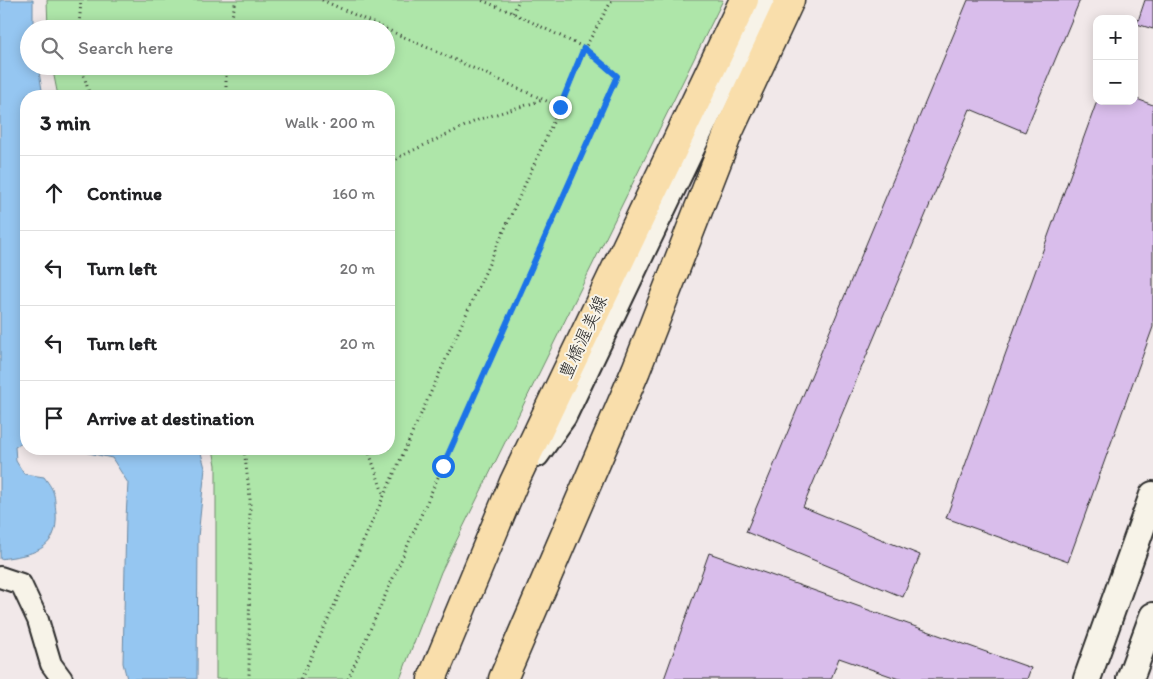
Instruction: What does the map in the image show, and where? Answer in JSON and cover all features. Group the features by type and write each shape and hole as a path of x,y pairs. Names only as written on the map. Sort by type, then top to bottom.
{"main road":[{"name":"豊橋渥美線","path":"432,679 514,482 744,0"},
{"path":"502,679 636,370 729,131 790,0"}],"street":[{"path":"514,482 563,416 762,0"},
{"path":"1087,679 1153,495"},
{"path":"0,577 21,584 38,620 51,664 62,679"},
{"path":"1130,679 1153,616"}],"path":[{"path":"80,20 81,0"},
{"path":"231,20 236,0"},
{"path":"322,0 366,20"},
{"path":"348,679 617,76 584,48 513,13 481,0"},
{"path":"513,13 519,0"},
{"path":"301,679 560,107 584,48 612,0"},
{"path":"395,33 560,107"},
{"path":"84,75 88,90"},
{"path":"226,75 226,90"},
{"path":"395,160 480,120 544,100"},
{"path":"245,455 250,498 249,679"},
{"path":"370,455 384,496"}],"green space":[{"path":"47,0 723,0 441,572 400,679 216,679 216,465 214,455 395,455 395,90 57,90 54,75 395,75 395,20 48,20"}],"water":[{"path":"0,0 33,0 33,20 20,20 20,75 40,75 42,90 20,90 20,444 15,447 16,461 24,474 44,477 51,487 54,494 56,526 53,536 40,549 32,553 0,559"},
{"path":"98,455 202,455 205,468 198,537 197,679 127,679 123,663 128,483 112,458"}],"building":[{"path":"968,0 1080,0 1025,132 970,109 803,507 920,555 903,597 746,532"},
{"path":"1145,0 1153,0 1153,29 1138,24"},
{"path":"1138,99 1153,105 1153,327 1068,562 946,518 1096,105 1138,105"},
{"path":"709,553 1031,668 1027,679 899,679 839,658 831,679 664,679"}],"route":[{"path":"443,466 617,76 584,48 560,107"}]}
